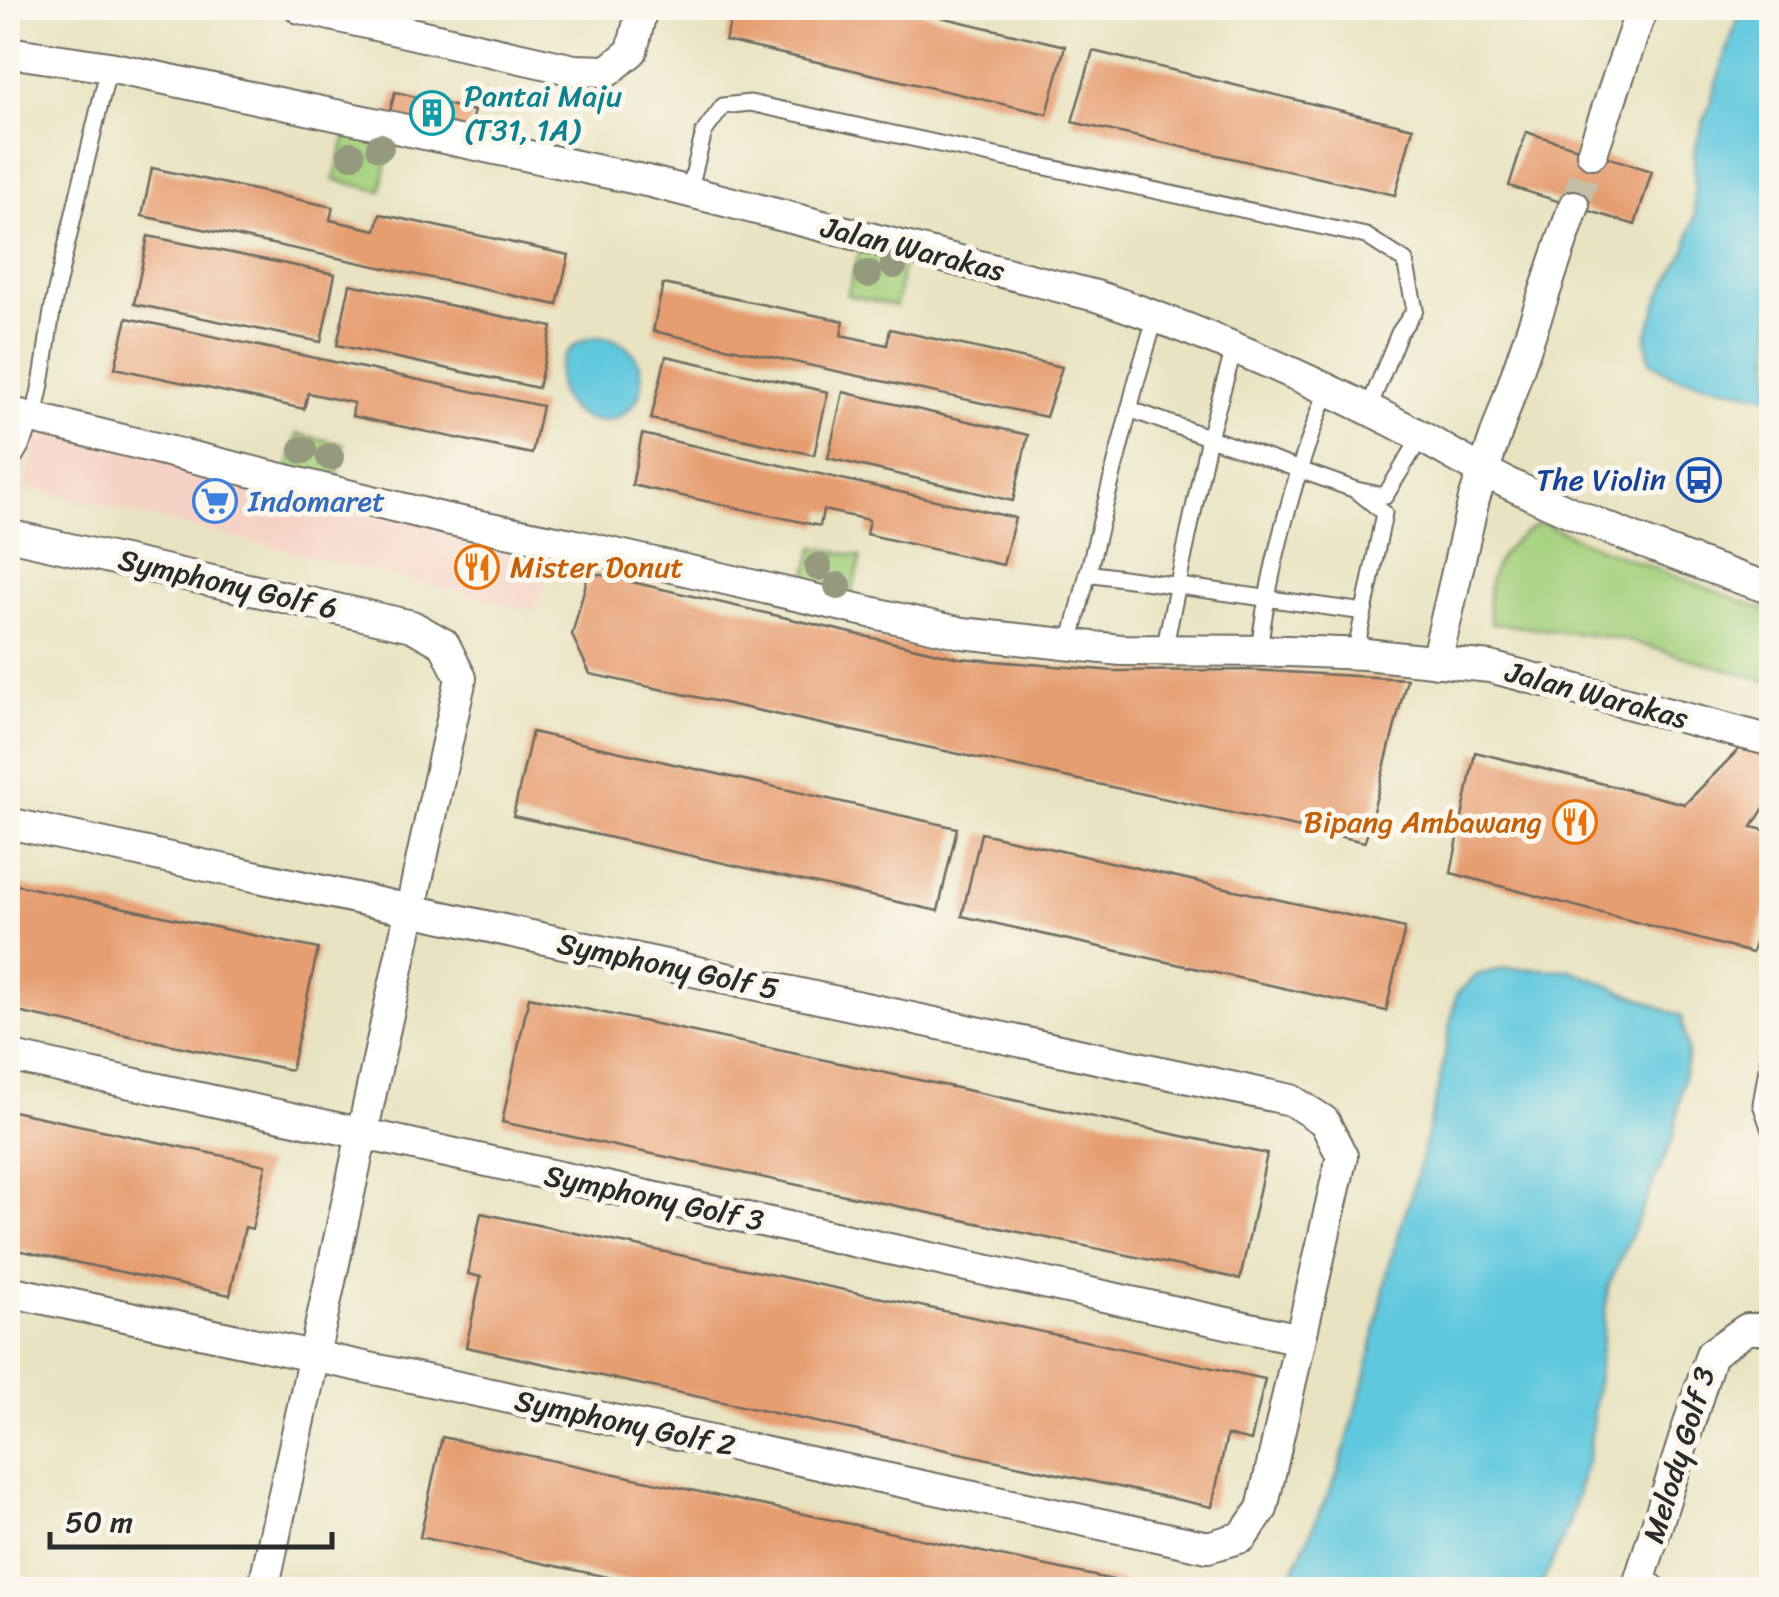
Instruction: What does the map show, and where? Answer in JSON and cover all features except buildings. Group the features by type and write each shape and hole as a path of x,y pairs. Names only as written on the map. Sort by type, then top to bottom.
{"street":[{"path":"300,8 574,70 608,71 632,52 642,8"},
{"path":"1592,153 1642,8"},
{"name":"Jalan Warakas","path":"8,52 108,67 689,192 1096,296 1156,316 1327,390 1484,471 1618,533 1772,589"},
{"path":"1436,662 1484,471 1574,206"},
{"name":"Jalan Warakas","path":"21,415 446,519 962,633 1121,650 1355,654 1490,667 1772,741"},
{"name":"Symphony Golf 6","path":"8,534 412,626 444,644 461,678 410,910"},
{"name":"Symphony Golf 5","path":"8,823 1291,1100 1324,1120 1342,1156 1300,1339"},
{"path":"263,1590 410,910"},
{"name":"Symphony Golf 3","path":"8,1056 1300,1339"},
{"name":"Symphony Golf 2","path":"8,1291 1208,1547 1242,1538 1262,1508 1300,1339"},
{"name":"Melody Golf 3","path":"1642,1588 1710,1354 1759,1329"}],"lane":[{"path":"8,466 19,452 21,415 52,310 108,67"},
{"path":"689,192 704,132 723,106 750,103 1366,236 1405,261 1414,310 1399,333 1368,410"},
{"path":"1070,644 1156,316"},
{"path":"1164,650 1209,437 1234,349"},
{"path":"1259,650 1266,599 1299,470 1327,390"},
{"path":"1129,409 1356,490 1385,496 1421,437"},
{"path":"1355,654 1384,513 1356,490"},
{"path":"1087,573 1364,612"},
{"path":"1772,1039 1761,1104 1772,1136"}],"shaded area":[{"path":"38,429 553,554 536,611 26,487"}],"green space":[{"path":"348,127 392,137 381,191 334,180"},
{"path":"860,250 904,261 896,306 847,295"},
{"path":"297,434 344,444 334,492 285,481"},
{"path":"1540,522 1771,612 1771,682 1622,639 1491,623 1489,590 1497,563 1514,541"},
{"path":"814,547 861,557 848,607 801,596"}],"water":[{"path":"1741,8 1771,8 1771,397 1671,375 1650,361 1646,339 1659,298 1687,248 1695,215 1694,152"},
{"path":"600,337 616,340 635,356 642,379 639,395 623,414 600,421 584,418 565,402 558,379 561,363 577,344"},
{"path":"1506,968 1571,970 1681,1016 1688,1053 1673,1138 1608,1287 1589,1453 1569,1524 1540,1589 1285,1589 1338,1472 1366,1375 1389,1265 1417,1176 1440,1081 1456,995 1477,975"}],"tunnel":[{"path":"1574,206 1592,153"}],"place":[{"name":"Pantai Maju (T31, 1A)","path":"432,113"},
{"name":"The Violin","path":"1699,480"},
{"name":"Indomaret","path":"215,501"},
{"name":"Mister Donut","path":"477,567"},
{"name":"Bipang Ambawang","path":"1575,822"}]}
